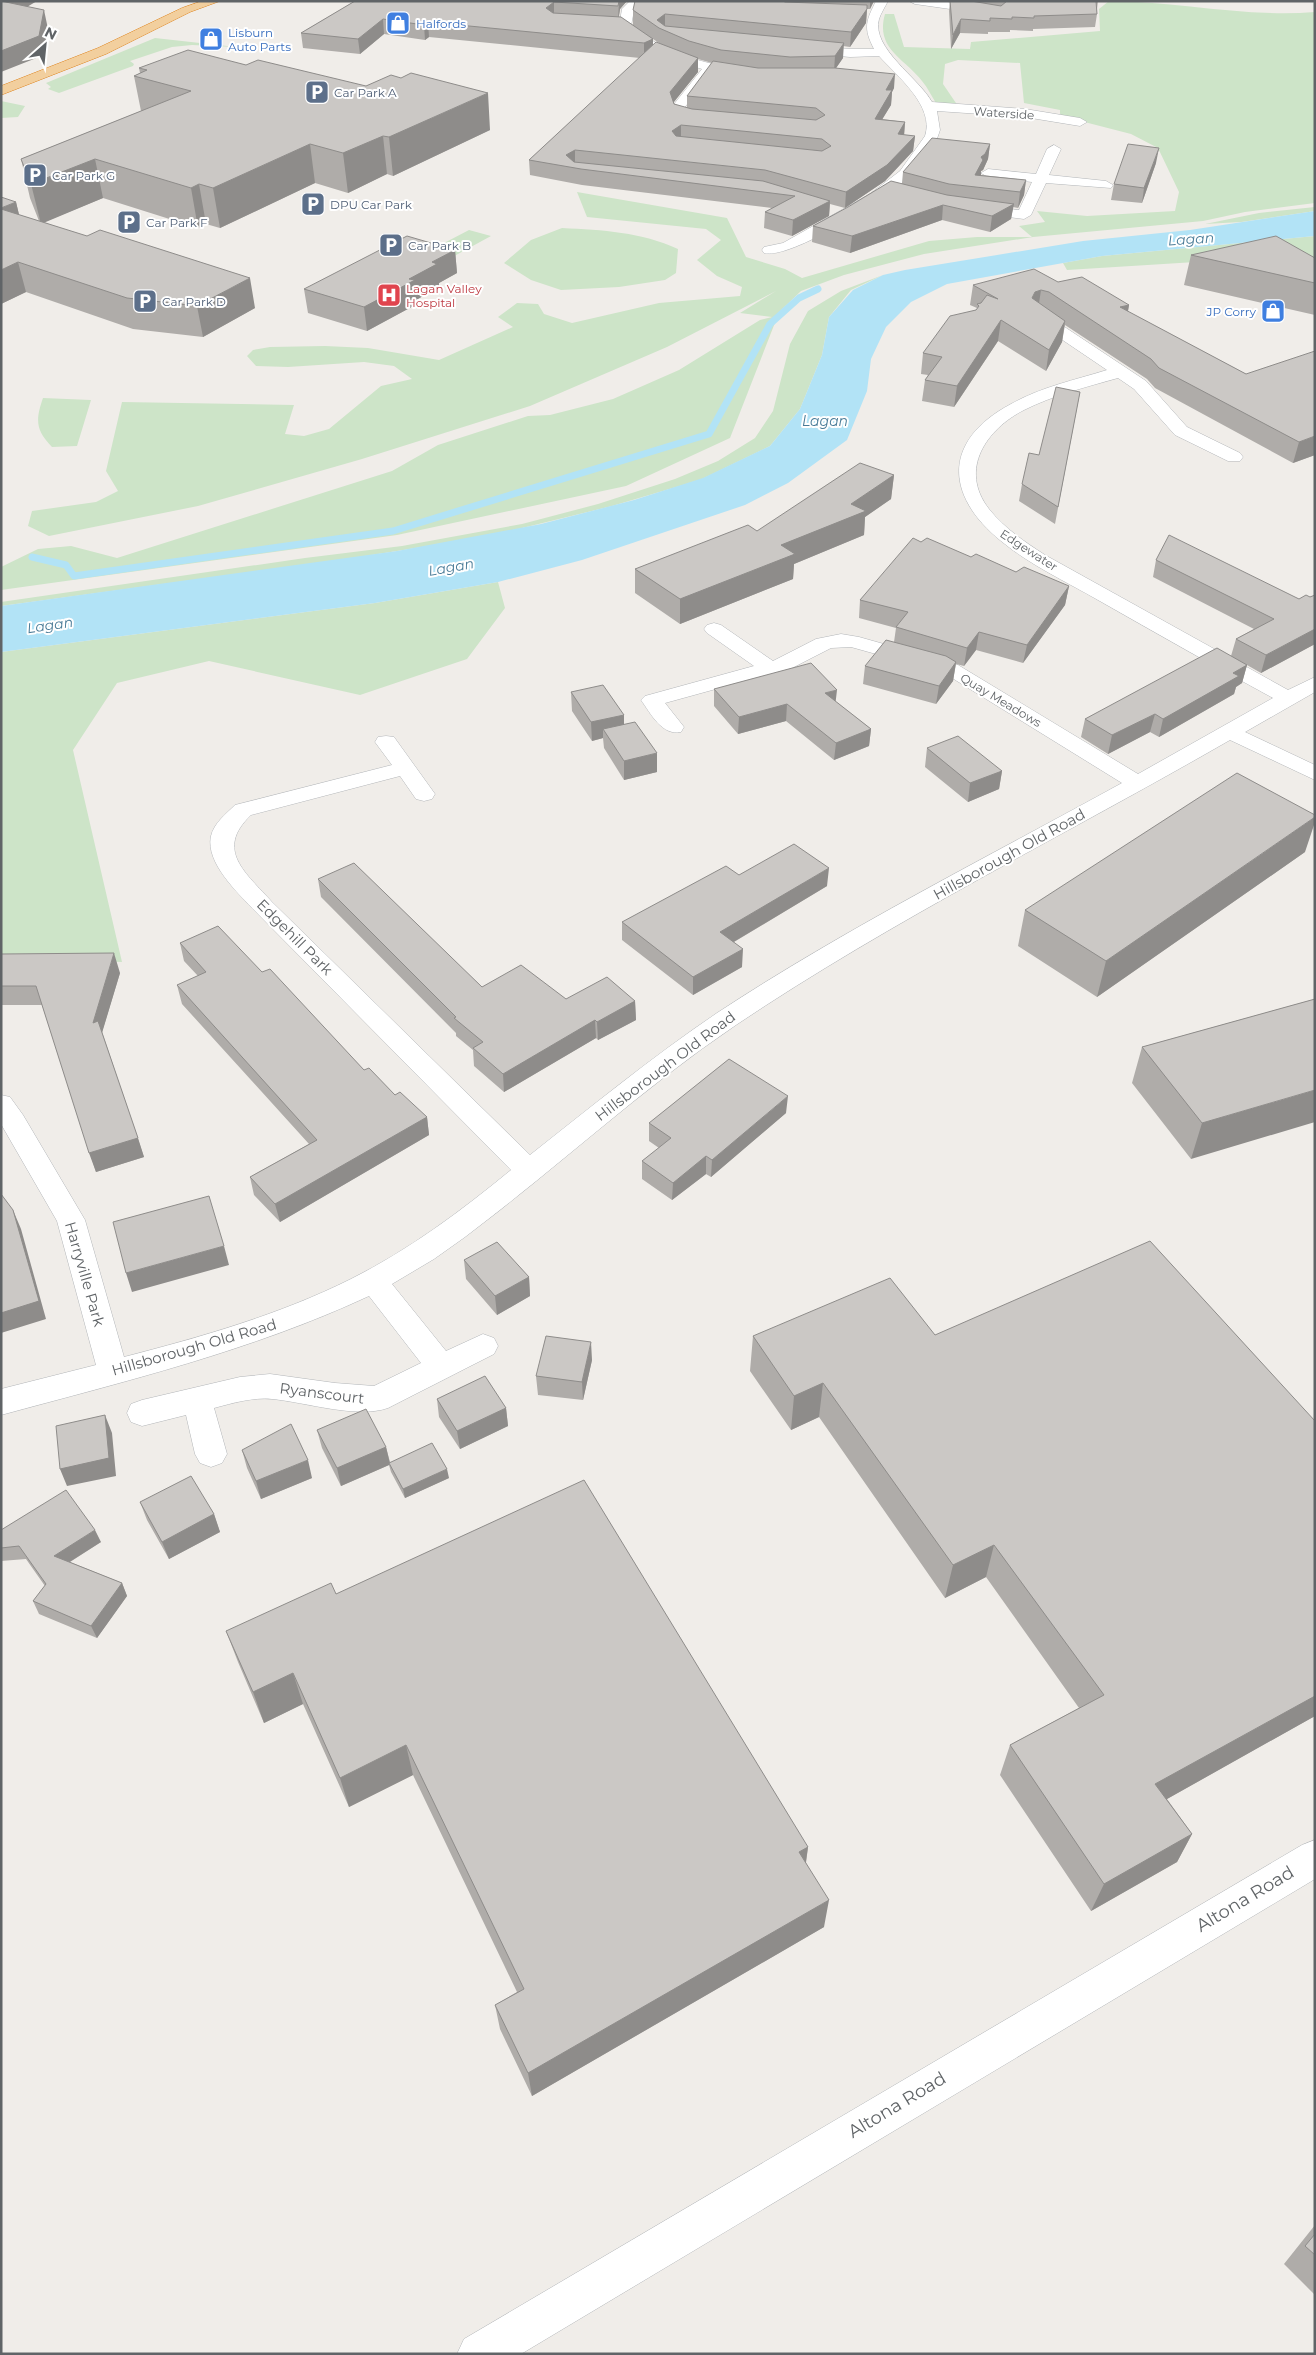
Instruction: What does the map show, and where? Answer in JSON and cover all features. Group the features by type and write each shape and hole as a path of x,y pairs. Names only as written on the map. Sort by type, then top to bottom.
{"highway":[{"path":"186,10 197,1"},
{"path":"1,91 116,45 186,10 214,1"}],"street":[{"path":"637,1 628,9 621,26 638,39 667,56 709,69 756,74"},
{"path":"769,250 788,246 887,189 904,176 929,141 933,130 932,114 926,105 925,99 915,86 880,52 874,39 868,15 882,1"},
{"path":"915,1 1000,13"},
{"path":"974,21 982,11"},
{"path":"791,47 850,53 880,52"},
{"path":"709,69 677,108 679,114 692,118 721,120"},
{"path":"884,72 900,71"},
{"name":"Waterside","path":"926,105 950,109 1025,113 1080,122"},
{"path":"966,208 1024,216 1054,149"},
{"path":"988,172 1106,185"},
{"path":"887,189 904,194"},
{"path":"826,209 844,214"},
{"path":"1040,316 1119,372 1140,384 1181,431 1234,457"},
{"name":"Edgewater","path":"1119,372 1045,396 999,419 978,438 971,452 966,482 971,493 981,511 996,529 1025,549 1076,580 1288,698"},
{"path":"714,629 770,668"},
{"name":"Quay Meadows","path":"673,727 652,700 770,668 798,658 824,642 836,639 852,641 951,670 1138,784"},
{"name":"Hillsborough Old Road","path":"1,1402 207,1347 278,1324 324,1305 373,1281 410,1260 453,1230 666,1062 751,1002 905,911 1138,784 1315,683"},
{"path":"1228,732 1315,773"},
{"path":"386,742 424,794"},
{"name":"Edgehill Park","path":"405,768 243,810 230,820 222,833 220,847 229,864 264,907 529,1171"},
{"name":"Harryville Park","path":"1,1104 14,1122 71,1220 113,1371"},
{"path":"373,1281 440,1367"},
{"name":"Ryanscourt","path":"142,1413 240,1389 270,1386 335,1396 377,1399 483,1346"},
{"path":"197,1400 211,1454"},
{"name":"Altona Road","path":"479,2354 1315,1858"}],"green space":[{"path":"1109,1 1263,13 1315,12 1315,203 1245,212 1203,221 1033,237 924,254 844,275 801,291 775,316 778,315 730,438 626,486 397,535 1,590 1,567 38,549 71,546 117,558 392,471 438,445 528,416 550,415 613,399 679,370 760,320 772,317 740,313 776,291 667,347 530,406 362,459 198,506 49,536 28,526 32,511 96,502 118,491 106,471 122,402 294,405 285,434 304,436 329,429 381,386 412,379 394,366 364,362 288,367 256,366 247,356 253,350 270,347 325,346 368,348 439,360 513,327 498,317 517,303 538,304 544,314 572,323 659,303 740,296 742,287 717,276 697,260 721,240 706,229 587,217 577,192 727,218 746,257 785,269 802,278 929,241 977,237 1032,237 1019,226 1045,222 1037,211 1087,216 1175,211 1179,192 1158,148 1131,134 1065,117 1060,114 1060,110 1024,103 1020,63 958,60 945,64 943,84 958,106 937,105 915,73 893,52 884,36 885,14 894,14 904,47 970,49 971,42 1100,31 1099,9"},
{"path":"155,38 236,47 192,45 172,47 130,61 134,64 133,66 59,93 48,89 51,87 46,83"},
{"path":"1,101 25,106 18,117 1,118"},
{"path":"1315,207 1315,211 1241,222 1205,224 1259,213"},
{"path":"562,228 636,235 664,243 678,249 676,273 665,280 619,287 561,290 531,280 504,263 531,240"},
{"path":"469,230 491,236 447,260 425,253"},
{"path":"1315,236 1315,258 1277,257 1067,270 1063,263 1102,256"},
{"path":"883,275 851,290 829,317 822,355 800,409 770,446 700,480 612,506 490,536 341,560 1,606 1,602 305,558 402,546 522,524 598,504 675,479 718,461 755,438 773,411 790,344 808,311 841,291"},
{"path":"43,398 91,400 77,446 52,447 43,435 38,425 38,419"},
{"path":"498,582 505,608 467,659 360,695 209,661 117,683 73,750 122,962 1,958 1,652 375,603"}],"water":[{"name":"Lagan","path":"1315,211 1315,236 1102,256 947,284 911,302 886,327 871,359 867,391 847,440 788,483 745,505 582,560 498,582 375,603 1,652 1,606 397,551 541,524 634,500 703,478 770,446 800,409 822,355 829,317 853,290 883,275 1083,241 1190,230"}],"building":[{"path":"1,1 44,10 39,36 1,51"},
{"path":"355,1 619,1 618,6 554,2 546,8 553,13 621,17 653,39 644,43 428,22 424,25 383,19 358,39 301,33"},
{"path":"635,1 783,1 867,5 867,9 851,32 665,14 657,20 665,26 844,43 835,56 790,57 721,50 689,41 659,28 633,10"},
{"path":"950,1 971,1 1001,6 1007,1 1096,1 1097,14 1034,16 1034,18 1012,17 1012,19 990,18 990,21 961,19 953,35"},
{"path":"656,42 698,58 670,92 674,104 692,109 816,120 825,115 816,108 687,96 713,61 758,68 835,68 895,74 886,90 892,90 875,119 905,122 898,134 915,136 887,165 846,192 765,170 575,150 566,155 574,162 763,181 830,201 793,220 765,212 795,196 581,169 529,160","holes":["681,125 822,139 831,146 822,151 676,136 672,131"]},
{"path":"188,50 246,65 258,60 366,86 391,75 401,78 411,73 488,93 389,137 383,136 343,153 310,144 213,188 199,184 191,188 95,159 31,184 21,159 191,91 134,76 147,70 139,68"},
{"path":"932,138 990,144 985,154 981,157 983,160 975,175 1026,180 1020,192 949,184 903,172"},
{"path":"1128,144 1159,148 1144,188 1114,184"},
{"path":"891,181 947,195 1014,204 992,216 943,205 852,236 813,226"},
{"path":"1,197 16,202 1,208"},
{"path":"1,209 87,236 100,230 250,278 197,306 127,298 18,262 1,270"},
{"path":"407,236 455,250 432,262 437,264 409,279 415,280 364,307 304,289"},
{"path":"1276,236 1315,258 1315,283 1191,255"},
{"path":"1034,269 1058,282 1082,277 1129,305 1120,307 1246,374 1315,351 1315,436 1299,442 1159,368 1151,359 1049,292 1041,290 1035,292 1032,298 1065,321 1049,350 1001,320 957,386 925,380 942,357 923,353 950,316 976,310 979,306 977,304 981,303 987,295 998,299 973,285"},
{"path":"1056,387 1080,392 1058,507 1022,484 1029,453 1039,455"},
{"path":"860,463 894,475 851,504 866,511 781,545 795,554 680,599 635,569 748,525 757,531"},
{"path":"1169,535 1299,599 1306,595 1310,597 1315,595 1315,629 1266,655 1236,639 1274,619 1156,560"},
{"path":"913,538 921,542 927,538 971,557 976,554 1016,572 1024,567 1069,586 1027,645 979,632 967,648 896,627 908,612 860,600"},
{"path":"886,640 946,656 956,662 939,686 865,666"},
{"path":"1217,648 1247,665 1233,673 1239,676 1163,719 1155,714 1112,735 1085,719"},
{"path":"811,663 837,690 825,693 871,729 836,743 787,704 739,717 714,689"},
{"path":"603,685 624,715 591,722 571,692"},
{"path":"635,722 657,753 624,761 603,729"},
{"path":"958,736 1002,771 970,783 927,748"},
{"path":"1237,773 1315,815 1315,817 1106,961 1025,910"},
{"path":"794,844 829,868 720,932 743,949 693,977 622,922 726,866 739,875"},
{"path":"354,863 482,987 521,965 566,999 607,977 635,1001 597,1022 595,1020 503,1074 473,1048 483,1042 454,1018 456,1017 318,879"},
{"path":"218,926 262,972 270,969 364,1070 369,1068 395,1095 400,1092 427,1117 275,1204 250,1177 317,1140 177,985 206,972 180,943"},
{"path":"114,953 93,1023 98,1021 138,1138 89,1153 36,986 1,986 1,954"},
{"path":"1315,999 1315,1090 1202,1123 1142,1047"},
{"path":"729,1059 788,1096 712,1160 706,1156 673,1183 642,1161 671,1138 649,1123"},
{"path":"1,1194 13,1210 39,1301 1,1313"},
{"path":"209,1196 224,1246 126,1273 113,1222"},
{"path":"1150,1241 1315,1421 1315,1696 1155,1784 1192,1834 1104,1884 1010,1745 1104,1695 994,1545 953,1565 823,1383 794,1396 753,1336 890,1278 935,1335"},
{"path":"497,1242 529,1277 495,1296 464,1260"},
{"path":"546,1336 591,1342 582,1382 536,1376"},
{"path":"485,1376 506,1408 457,1431 437,1399"},
{"path":"366,1409 386,1447 337,1468 317,1430"},
{"path":"105,1415 109,1458 60,1469 56,1426"},
{"path":"291,1424 308,1460 256,1481 242,1450"},
{"path":"432,1443 447,1469 403,1489 389,1463"},
{"path":"191,1476 214,1514 162,1542 140,1502"},
{"path":"584,1480 808,1847 799,1852 829,1900 528,2073 495,2005 524,1989 406,1745 340,1778 293,1673 253,1692 226,1631 331,1583 336,1594"},
{"path":"66,1490 95,1530 54,1556 122,1583 91,1626 33,1601 46,1584 19,1546 1,1548 1,1530"},
{"path":"1315,2234 1315,2255 1305,2246"}],"waterway":[{"path":"32,557 66,565 74,576 393,531 709,434 770,324 799,298 818,289"}],"place":[{"name":"Halfords","path":"398,23"},
{"name":"Lisburn Auto Parts","path":"211,39"},
{"name":"Car Park A","path":"317,92"},
{"name":"Car Park G","path":"35,175"},
{"name":"DPU Car Park","path":"313,204"},
{"name":"Car Park F","path":"129,222"},
{"name":"Car Park B","path":"391,245"},
{"name":"Lagan Valley Hospital","path":"389,295"},
{"name":"Car Park D","path":"145,301"},
{"name":"JP Corry","path":"1273,311"}]}
